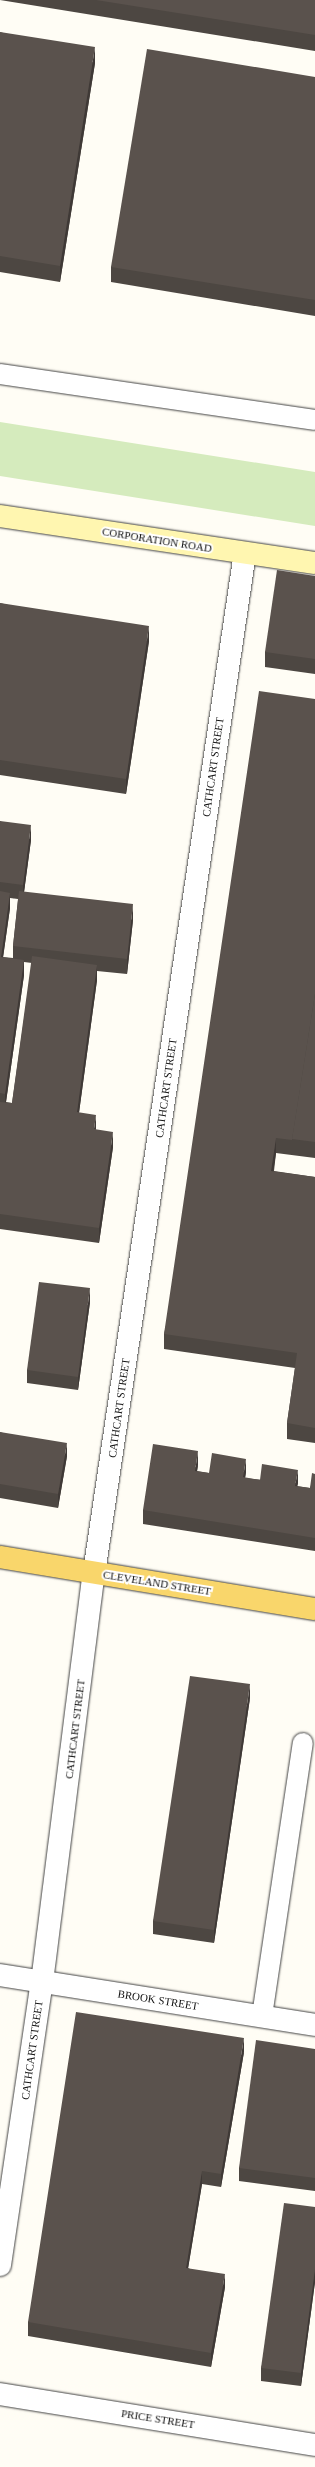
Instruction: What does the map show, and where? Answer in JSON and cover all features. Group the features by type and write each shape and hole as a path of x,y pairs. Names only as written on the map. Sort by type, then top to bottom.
{"main road":[{"name":"CORPORATION ROAD","path":"0,516 315,563"},
{"name":"CLEVELAND STREET","path":"0,1558 315,1609"}],"street":[{"name":"CATHCART STREET","path":"0,2265 42,1982 94,1573 245,553"},
{"name":"BROOK STREET","path":"0,1975 315,2025"},
{"name":"PRICE STREET","path":"0,2394 315,2445"}],"lane":[{"path":"0,374 315,420"},
{"path":"262,2016 303,1743"}],"green space":[{"path":"0,422 315,472 315,526 0,476"}],"building":[{"path":"96,0 315,0 315,35"},
{"path":"0,32 95,47 60,266 0,256"},
{"path":"147,49 315,77 315,300 111,267"},
{"path":"277,570 315,576 315,659 265,652"},
{"path":"0,603 149,626 126,779 0,760"},
{"path":"259,691 315,699 315,994 292,1140 276,1138 271,1171 315,1177 315,1428 287,1423 297,1353 164,1334"},
{"path":"0,821 31,825 23,885 0,882"},
{"path":"0,891 10,893 1,957 24,960 5,1094 0,1093"},
{"path":"19,891 133,904 127,959 13,946"},
{"path":"32,956 97,965 77,1112 96,1115 94,1129 113,1132 99,1228 0,1214 0,1102 12,1103"},
{"path":"315,994 315,1142 292,1139"},
{"path":"39,1282 90,1288 78,1377 27,1370"},
{"path":"0,1432 67,1443 58,1494 0,1484"},
{"path":"153,1444 198,1451 195,1471 209,1473 212,1453 246,1459 243,1477 260,1480 262,1464 298,1470 295,1486 310,1488 312,1473 315,1474 315,1538 143,1510"},
{"path":"190,1676 250,1684 214,1930 153,1921"},
{"path":"76,2012 244,2038 221,2174 202,2171 186,2268 225,2274 211,2353 28,2322"},
{"path":"256,2040 315,2049 315,2178 239,2168"},
{"path":"284,2203 315,2207 315,2269 301,2373 261,2368"}]}
